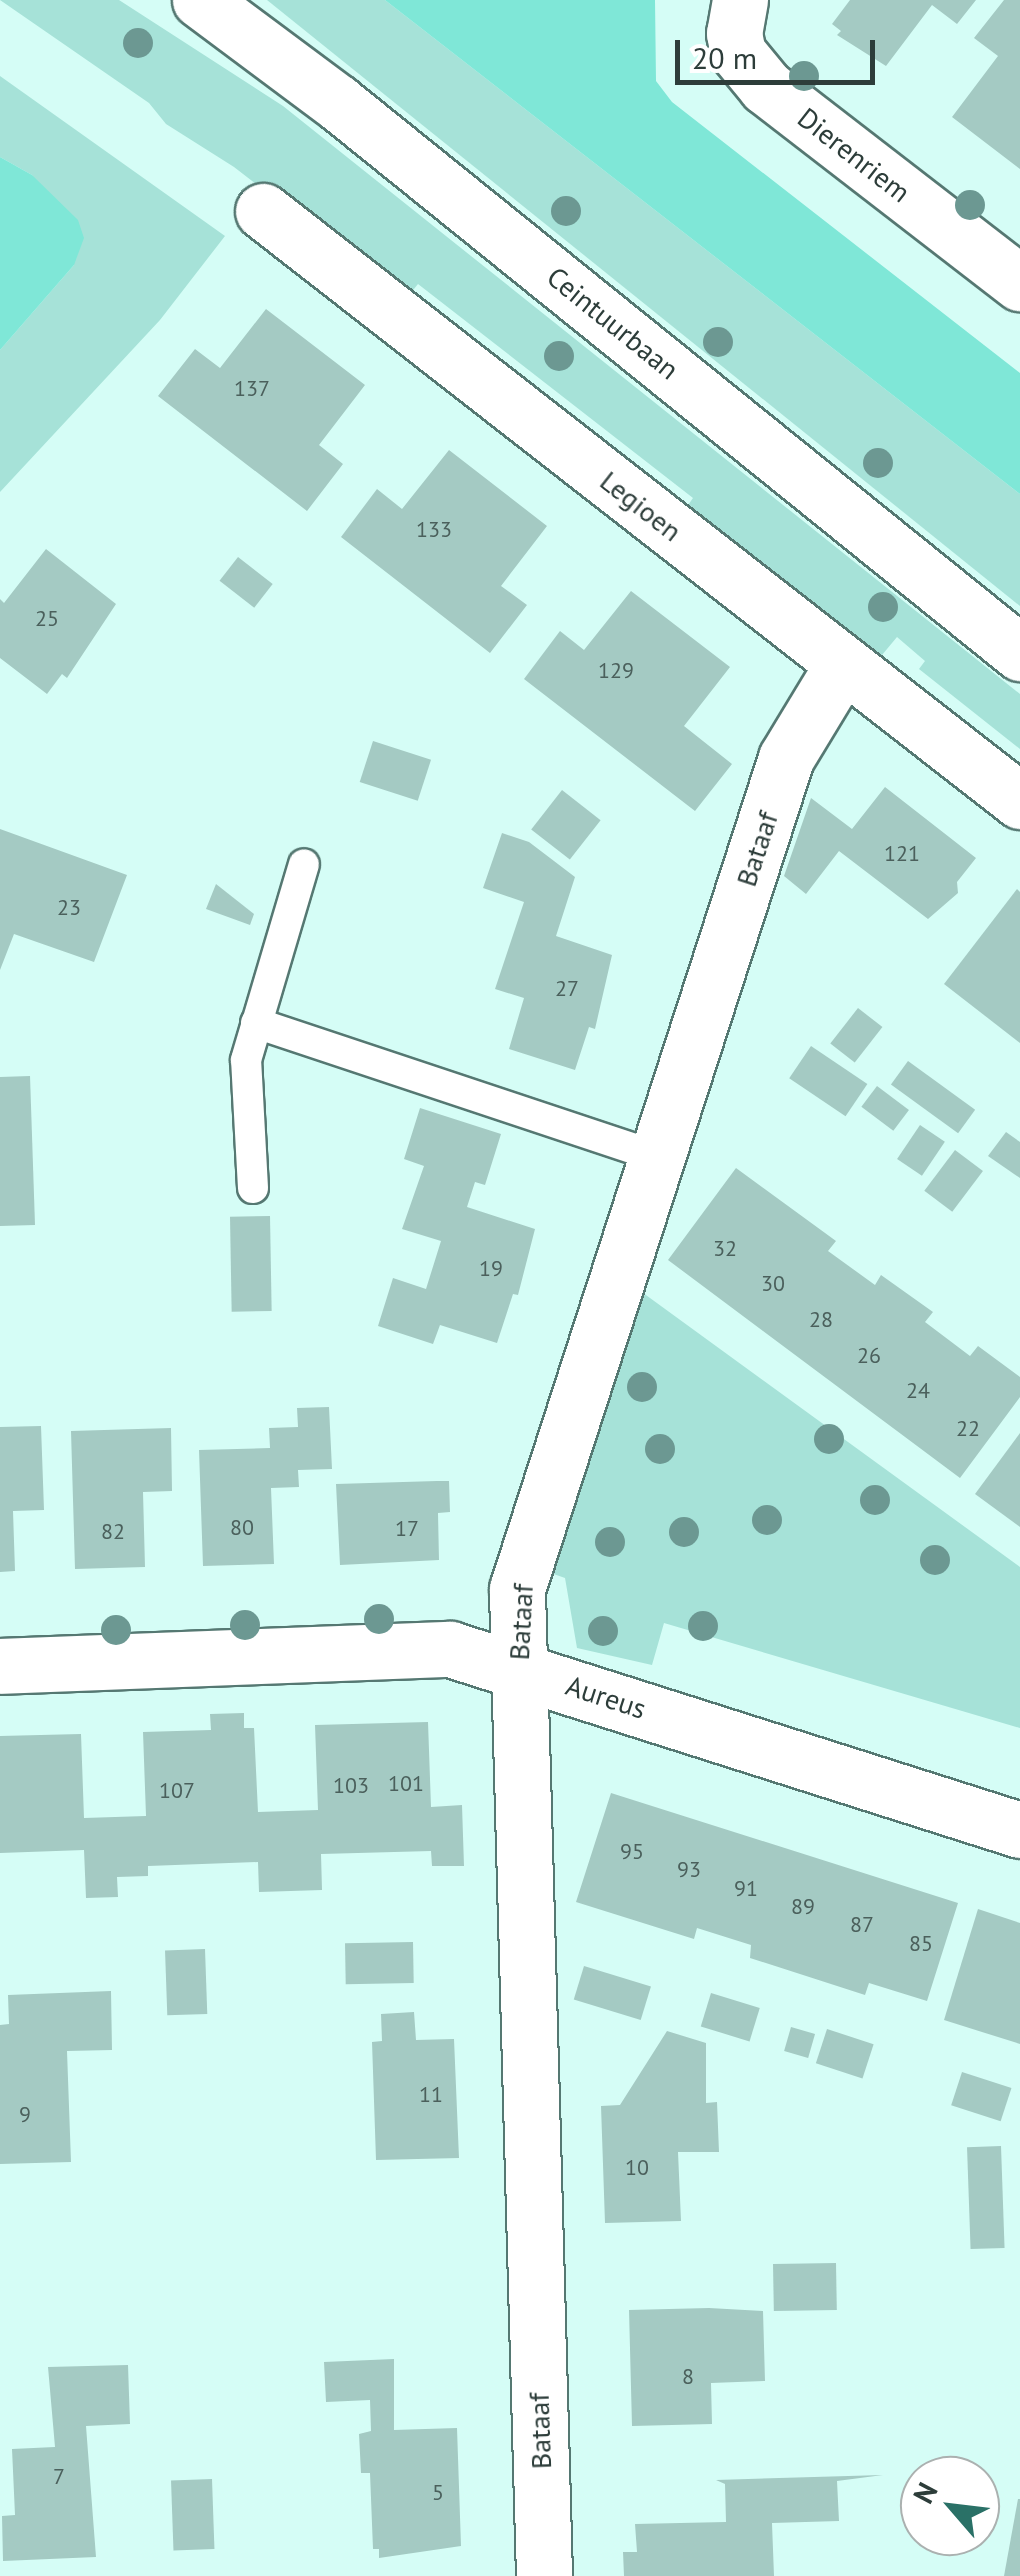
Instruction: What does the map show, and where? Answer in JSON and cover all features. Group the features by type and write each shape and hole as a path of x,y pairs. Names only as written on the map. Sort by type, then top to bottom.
{"street":[{"name":"Ceintuurbaan","path":"200,0 336,102 1020,653"},
{"name":"Dierenriem","path":"740,0 734,33 738,52 766,87 1020,283"},
{"name":"Legioen","path":"263,211 1020,800"},
{"name":"Bataaf","path":"544,2576 517,1589 786,758 843,664"},
{"name":"Aureus","path":"0,1666 450,1649 1020,1830"}],"lane":[{"path":"253,1188 246,1060 304,864"},
{"path":"256,1024 659,1157"}],"shaded area":[{"path":"0,0 119,0 283,106 1020,694 1020,749 919,669 925,661 897,637 877,661 684,511 693,498 418,284 405,300 234,167 166,124 149,103"},
{"path":"267,0 385,0 1020,494 1020,606"},
{"path":"385,0 655,0 656,81 672,102 1020,373 1020,494"},
{"path":"0,76 225,236 160,320 0,492 0,350 74,265 32,175 0,157"},
{"path":"0,157 32,175 78,220 84,238 74,265 0,350"},
{"path":"639,1290 1020,1567 1020,1728 664,1623 652,1665 577,1648 565,1578 545,1571"}],"building":[{"path":"850,0 976,0 957,24 932,5 886,66 837,35 841,31 832,24"},
{"path":"1004,0 1020,0 1020,169 952,117 998,56 974,38"},
{"path":"266,309 365,385 319,445 343,464 307,511 158,396 195,349 220,368"},
{"path":"449,450 547,526 501,586 527,605 490,653 341,537 377,489 402,509"},
{"path":"46,549 116,604 67,678 62,674 47,694 0,658 0,599 4,603"},
{"path":"238,557 273,584 254,608 220,581"},
{"path":"631,591 730,667 684,726 732,764 695,811 524,679 560,631 584,650"},
{"path":"373,741 431,760 418,801 360,782"},
{"path":"885,787 976,858 957,882 958,893 928,919 839,851 806,894 784,876 811,798 852,829"},
{"path":"562,790 601,820 570,860 531,829"},
{"path":"0,829 127,875 94,962 14,934 0,970"},
{"path":"502,833 529,842 575,877 556,936 612,955 595,1029 589,1027 575,1070 509,1049 524,998 495,989 524,902 483,888"},
{"path":"216,884 254,914 250,925 206,909"},
{"path":"1017,889 1020,892 1020,1043 944,984"},
{"path":"858,1008 882,1027 855,1063 830,1043"},
{"path":"811,1046 867,1084 846,1116 789,1078"},
{"path":"908,1061 975,1110 958,1133 891,1084"},
{"path":"30,1076 35,1225 0,1226 0,1077"},
{"path":"877,1086 909,1110 893,1131 861,1107"},
{"path":"420,1108 501,1134 485,1185 475,1182 467,1207 535,1229 518,1295 513,1294 497,1343 440,1325 433,1344 378,1326 393,1278 426,1289 441,1241 402,1229 424,1166 404,1159"},
{"path":"920,1125 945,1142 922,1176 897,1159"},
{"path":"1006,1132 1020,1142 1020,1178 988,1156"},
{"path":"955,1150 983,1171 952,1212 924,1191"},
{"path":"736,1168 836,1241 828,1251 875,1285 881,1275 933,1312 925,1322 970,1356 978,1346 1020,1377 1020,1397 960,1478 668,1260"},
{"path":"270,1216 272,1311 232,1312 230,1217"},
{"path":"329,1407 332,1469 298,1470 299,1487 271,1488 274,1564 203,1566 199,1450 270,1448 269,1428 298,1427 297,1408"},
{"path":"41,1426 44,1510 13,1511 15,1571 0,1572 0,1427"},
{"path":"171,1428 172,1491 143,1492 145,1567 75,1569 71,1431"},
{"path":"1020,1433 1020,1527 975,1494"},
{"path":"449,1481 450,1512 438,1513 439,1560 340,1565 336,1484"},
{"path":"244,1713 244,1728 254,1728 258,1812 318,1810 315,1725 428,1722 431,1807 462,1805 464,1866 432,1866 431,1851 321,1854 322,1890 259,1892 258,1862 148,1866 148,1876 117,1877 118,1897 86,1898 84,1850 0,1853 0,1736 81,1734 84,1818 146,1816 143,1732 211,1730 210,1714"},
{"path":"611,1793 958,1903 927,2001 869,1983 865,1995 750,1958 751,1945 697,1928 694,1939 576,1902"},
{"path":"978,1909 1020,1923 1020,2044 944,2020"},
{"path":"413,1942 414,1983 346,1984 345,1943"},
{"path":"205,1949 207,2014 167,2015 165,1950"},
{"path":"584,1966 651,1986 641,2020 574,1999"},
{"path":"111,1991 112,2050 67,2051 71,2162 0,2164 0,2025 9,2024 8,1995"},
{"path":"711,1993 760,2008 750,2041 701,2026"},
{"path":"414,2012 416,2040 454,2039 459,2158 376,2160 372,2042 382,2041 381,2014"},
{"path":"791,2027 815,2034 808,2058 784,2051"},
{"path":"827,2029 874,2044 862,2078 816,2063"},
{"path":"667,2031 706,2043 706,2103 717,2102 719,2152 678,2152 681,2221 605,2223 601,2106 620,2105"},
{"path":"962,2072 1011,2088 1001,2121 951,2105"},
{"path":"1001,2146 1005,2248 971,2249 967,2147"},
{"path":"836,2263 837,2310 774,2311 773,2264"},
{"path":"629,2310 763,2311 765,2381 711,2383 712,2424 632,2426"},
{"path":"394,2359 394,2430 457,2428 461,2546 379,2558 379,2549 373,2549 370,2473 361,2473 359,2434 371,2431 370,2400 326,2402 324,2362"},
{"path":"128,2365 130,2424 86,2426 96,2557 3,2561 2,2516 15,2515 12,2449 55,2447 48,2367"},
{"path":"883,2475 837,2481 839,2521 772,2523 774,2576 624,2576 623,2552 637,2552 635,2524 726,2522 725,2484 716,2480"},
{"path":"212,2479 214,2549 173,2550 171,2480"},
{"path":"1018,2499 1020,2576 1004,2576"}]}
